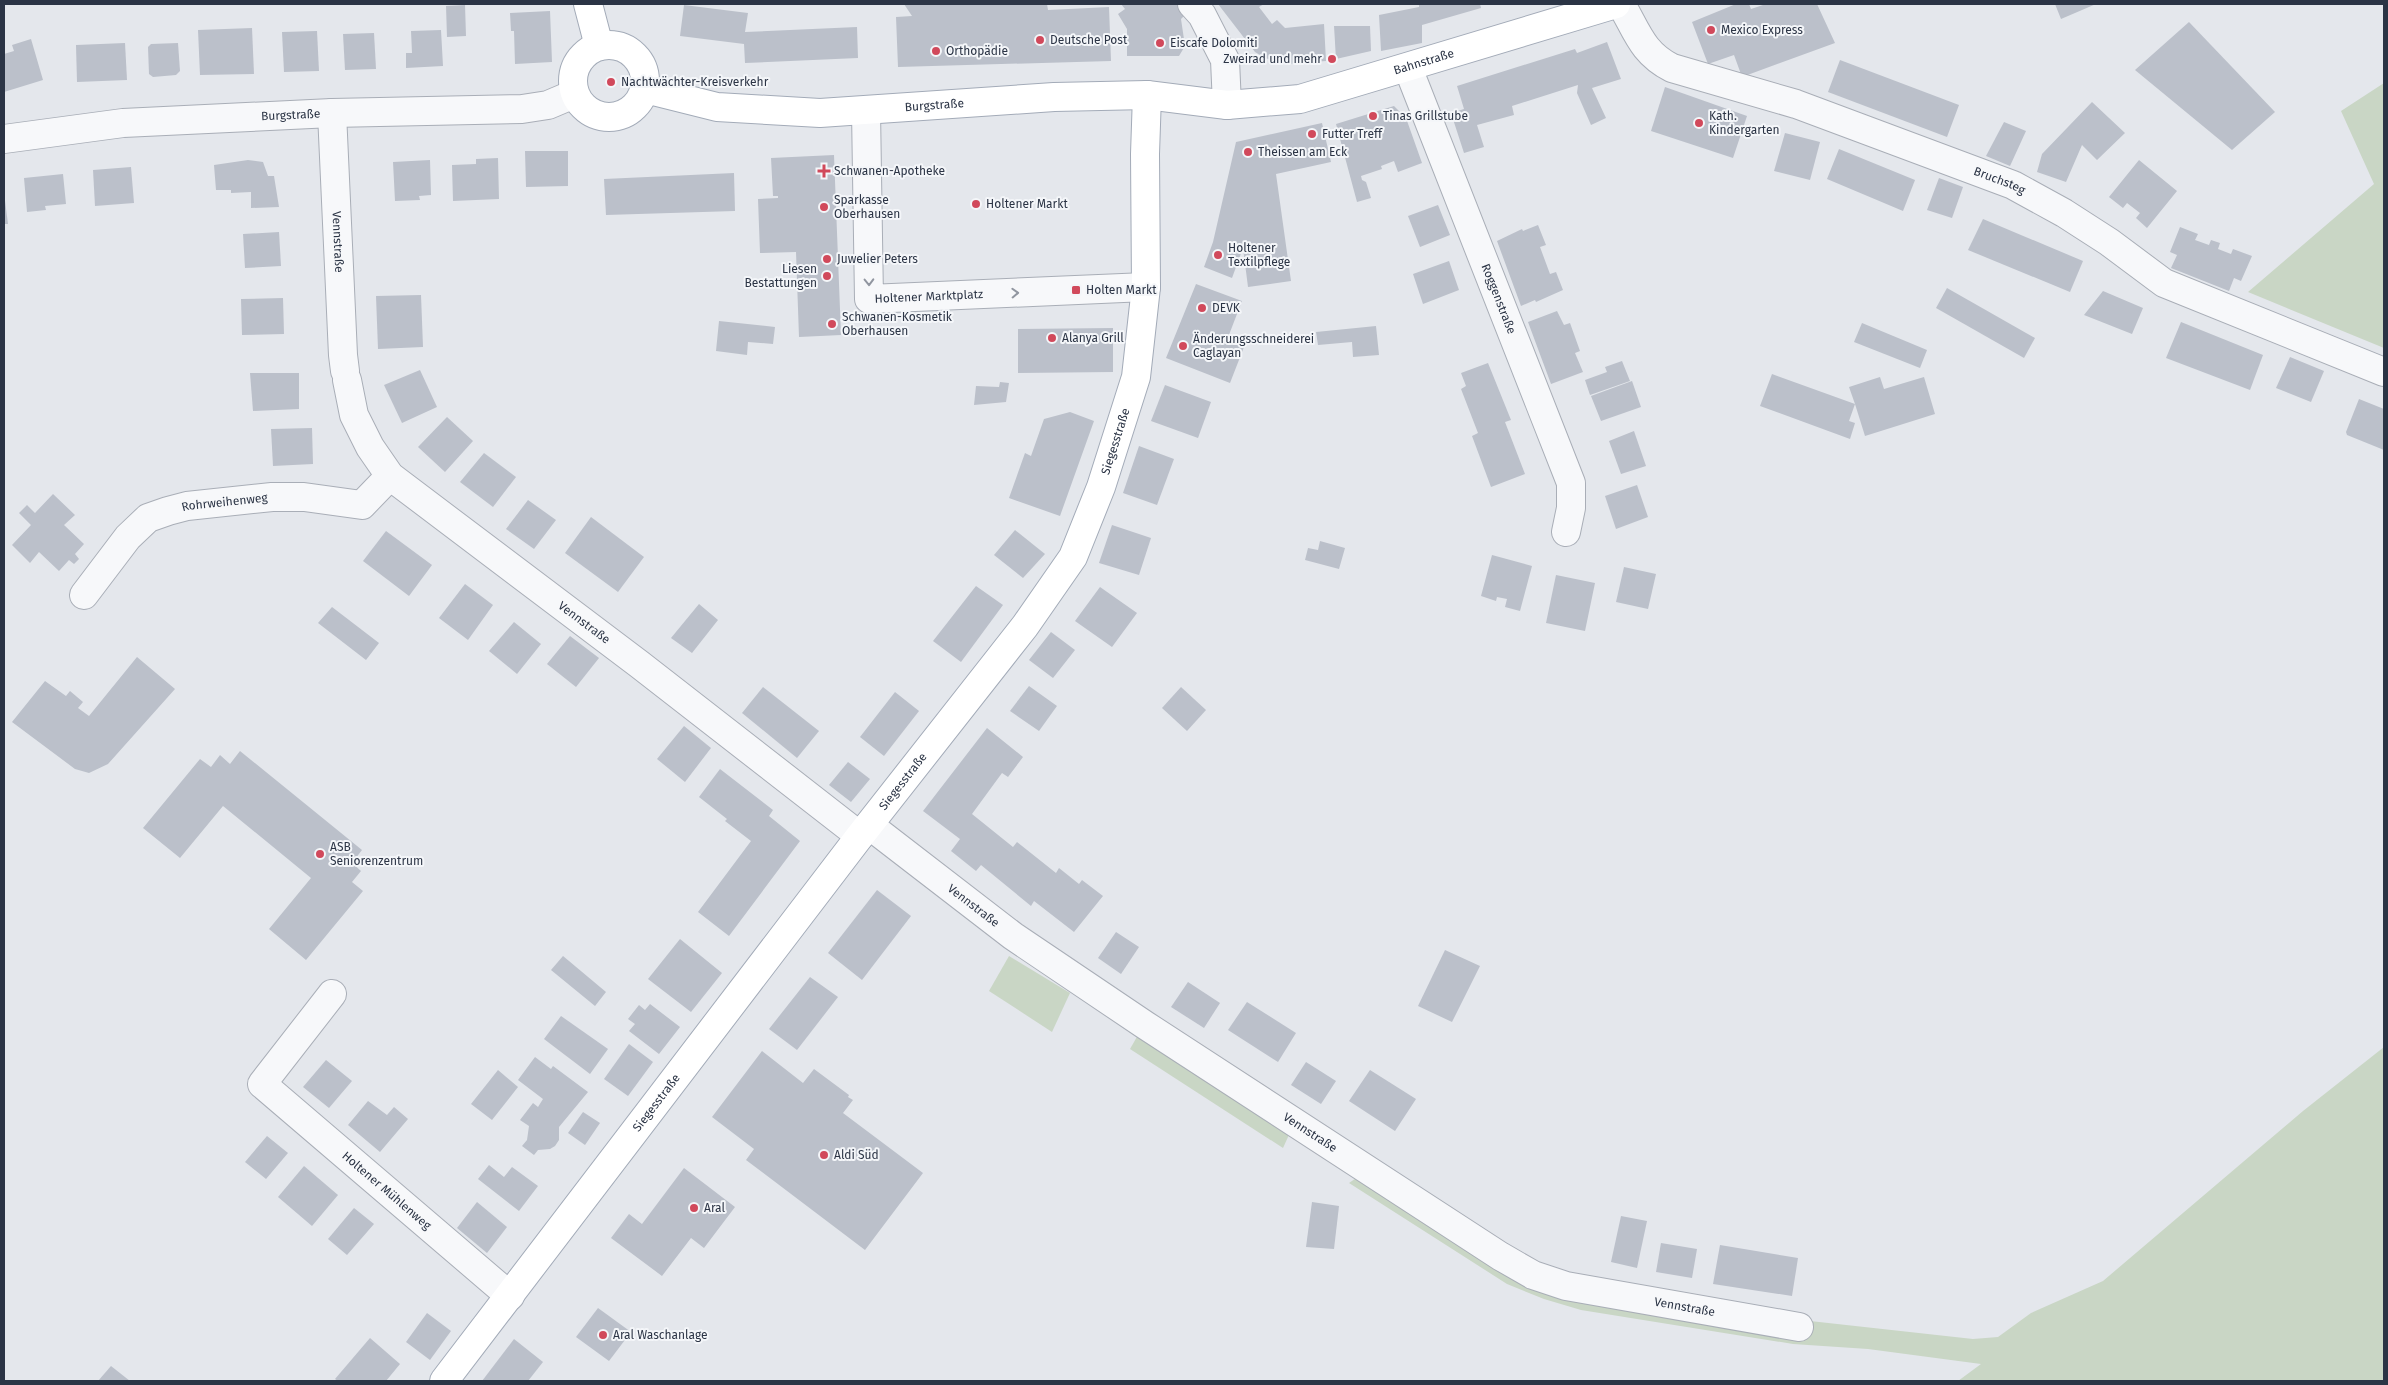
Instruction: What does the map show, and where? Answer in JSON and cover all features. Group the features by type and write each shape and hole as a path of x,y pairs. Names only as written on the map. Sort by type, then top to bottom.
{"main road":[{"path":"588,4 599,46"},
{"name":"Bahnstraße","path":"1227,105 1300,100 1616,4"},
{"path":"612,45 625,48 636,56 643,67 645,89 634,108 621,116 605,118 590,113 579,103 574,94 572,75 578,62 587,52 599,46 612,45"},
{"name":"Burgstraße","path":"645,89 717,107 820,113 1054,97 1147,95 1227,105"},
{"name":"Siegesstraße","path":"444,1381 865,830 1025,626 1073,557 1101,487 1136,377 1146,287 1145,154 1147,95"}],"street":[{"path":"1192,4 1202,15 1225,60 1227,105"},
{"name":"Bruchsteg","path":"1620,4 1648,52 1658,61 1672,68 1796,104 2013,186 2064,213 2109,242 2164,283 2384,372"},
{"name":"Roggenstraße","path":"1408,68 1570,483 1571,508 1566,532"},
{"name":"Burgstraße","path":"4,139 123,123 332,113 522,109 548,105 574,94"},
{"name":"Holtener Marktplatz","path":"866,111 869,299 1146,287"},
{"name":"Vennstraße","path":"332,113 343,355 346,375 354,414 370,446 390,476 633,660 865,830 921,863 950,890 1029,947 1145,1025 1500,1256 1533,1274 1566,1286 1799,1328"},
{"name":"Rohrweihenweg","path":"84,595 128,537 148,518 187,506 272,497 304,497 362,505 390,476"},
{"name":"Holtener Mühlenweg","path":"332,994 262,1084 510,1296"}],"green space":[{"path":"2384,83 2384,348 2248,292 2374,184 2341,111"},
{"path":"1009,956 1070,993 1052,1032 989,991"},
{"path":"1142,1028 1293,1126 1283,1148 1130,1049"},
{"path":"2384,1047 2384,1381 1958,1381 1981,1364 1868,1349 1793,1344 1581,1310 1544,1299 1507,1284 1349,1183 1365,1172 1499,1260 1801,1320 1973,1339 1998,1337 2031,1313 2103,1281 2303,1111"}],"building":[{"path":"904,4 1047,4 1048,10 1109,7 1111,61 898,67 896,17 912,16"},
{"path":"1121,4 1178,4 1185,15 1181,19 1185,46 1179,56 1127,56 1127,29 1118,14 1125,9"},
{"path":"1218,4 1264,4 1259,7 1272,24 1277,20 1285,28 1324,24 1326,61 1285,64 1265,58 1255,52"},
{"path":"1419,4 1480,4 1481,8 1422,25 1422,43 1381,51 1379,15 1419,7"},
{"path":"1736,4 1749,4 1751,9 1766,4 1817,4 1835,43 1742,77 1734,55 1708,64 1692,22"},
{"path":"2055,4 2096,4 2061,19"},
{"path":"465,5 466,36 447,37 446,6"},
{"path":"684,5 748,13 745,32 857,27 858,58 745,63 744,44 680,36"},
{"path":"550,11 552,62 515,64 514,31 511,31 510,13"},
{"path":"2189,22 2275,112 2232,150 2135,70"},
{"path":"1334,26 1370,26 1371,51 1336,59"},
{"path":"252,28 254,74 200,75 198,30"},
{"path":"441,30 443,66 406,68 406,53 412,53 411,31"},
{"path":"317,31 319,71 284,72 282,32"},
{"path":"374,33 376,69 345,70 343,34"},
{"path":"31,39 43,80 4,92 4,54 14,51 12,45"},
{"path":"1607,42 1621,79 1592,88 1606,118 1591,125 1577,93 1578,85 1512,106 1514,115 1477,125 1484,147 1464,153 1451,113 1464,109 1457,86 1575,49 1577,53"},
{"path":"125,43 127,80 77,82 76,45"},
{"path":"178,43 180,71 176,75 153,77 149,74 148,47 151,44"},
{"path":"1840,60 1959,105 1947,137 1828,92"},
{"name":"Kath. Kindergarten","path":"1665,87 1747,116 1733,158 1651,131"},
{"path":"2092,102 2125,133 2097,160 2082,145 2066,182 2037,172 2042,154"},
{"path":"1394,106 1406,118 1422,163 1398,172 1394,161 1381,166 1382,169 1361,176 1362,180 1366,182 1371,198 1357,202 1336,124"},
{"path":"2004,122 2026,131 2010,166 1986,156"},
{"path":"1322,123 1331,162 1276,174 1291,281 1248,287 1243,248 1232,278 1204,267 1213,242 1236,142"},
{"path":"1785,133 1820,142 1810,180 1774,171"},
{"path":"1839,149 1915,180 1903,211 1827,179"},
{"path":"525,151 568,151 568,186 526,187"},
{"path":"834,155 841,335 799,337 796,252 760,253 758,199 778,198 778,196 773,196 771,158"},
{"path":"498,158 499,199 453,201 452,165 476,164 476,159"},
{"path":"248,160 263,162 268,176 274,176 279,207 251,208 251,192 231,193 231,190 216,190 214,165"},
{"path":"430,160 431,195 419,196 420,200 395,201 393,162"},
{"path":"2139,160 2177,191 2147,228 2136,218 2140,213 2127,203 2123,208 2109,197"},
{"path":"131,167 134,203 95,206 93,170"},
{"path":"734,173 735,211 606,215 604,179"},
{"path":"63,174 66,204 45,206 46,210 27,212 24,178"},
{"path":"1939,178 1963,187 1952,218 1927,210"},
{"path":"4,193 8,224 4,224"},
{"path":"1438,205 1450,235 1420,247 1408,216"},
{"path":"1983,219 2083,261 2070,292 1968,250"},
{"path":"1538,225 1546,245 1540,247 1550,274 1556,272 1563,290 1536,302 1535,300 1521,306 1497,241 1522,229 1523,231"},
{"path":"2180,227 2198,234 2195,240 2209,245 2211,240 2220,243 2218,249 2231,254 2233,249 2252,256 2241,281 2234,278 2229,291 2171,268 2177,255 2170,252"},
{"path":"279,232 281,266 245,268 243,234"},
{"path":"1449,261 1459,290 1423,304 1413,274"},
{"path":"1196,284 1242,301 1227,340 1244,347 1230,383 1166,358"},
{"path":"1947,288 2035,338 2024,358 1936,308"},
{"path":"2103,291 2143,308 2132,334 2084,315"},
{"path":"421,295 423,347 378,349 376,296"},
{"path":"283,298 284,334 242,335 241,299"},
{"path":"1557,311 1564,325 1570,323 1580,351 1575,353 1583,372 1551,384 1528,322"},
{"path":"719,321 775,327 773,344 748,342 747,355 716,351"},
{"path":"2181,322 2263,355 2250,390 2166,358"},
{"path":"1862,323 1927,350 1920,368 1854,342"},
{"path":"1376,326 1379,355 1353,357 1352,342 1318,345 1316,332"},
{"path":"1113,328 1113,372 1018,373 1018,329"},
{"path":"2290,357 2324,371 2311,402 2276,388"},
{"path":"1622,361 1630,381 1590,395 1585,380 1607,372 1605,367"},
{"path":"1488,363 1511,420 1505,422 1525,474 1491,487 1472,436 1478,433 1461,389 1466,386 1461,373"},
{"path":"420,370 437,407 402,423 384,385"},
{"path":"250,373 299,373 299,409 253,411"},
{"path":"1772,374 1855,404 1849,421 1855,423 1850,439 1760,406"},
{"path":"1880,377 1884,389 1924,377 1935,414 1865,436 1849,387"},
{"path":"1632,381 1641,407 1601,421 1591,396"},
{"path":"1000,382 1009,383 1006,402 974,405 976,386 999,387"},
{"path":"1165,385 1211,402 1198,438 1151,421"},
{"path":"2359,399 2384,409 2384,450 2347,435 2346,432"},
{"path":"1070,412 1094,421 1060,516 1009,498 1025,453 1031,456 1044,419"},
{"path":"447,417 473,441 445,472 418,447"},
{"path":"312,428 313,464 273,466 271,429"},
{"path":"1634,431 1646,466 1621,474 1609,441"},
{"path":"1139,446 1174,459 1157,505 1123,493"},
{"path":"484,453 516,477 493,507 460,482"},
{"path":"1637,485 1648,517 1616,529 1605,496"},
{"path":"53,494 75,515 64,525 84,544 75,554 79,559 74,564 69,560 59,571 39,552 30,563 12,545 31,525 19,513 27,505 35,513"},
{"path":"528,500 556,520 534,549 506,529"},
{"path":"591,517 644,557 618,592 565,553"},
{"path":"1112,525 1151,538 1139,575 1099,563"},
{"path":"1015,530 1045,554 1023,578 994,555"},
{"path":"386,531 432,565 409,596 363,561"},
{"path":"1320,541 1345,548 1339,569 1305,560 1308,548 1318,550"},
{"path":"1492,555 1532,566 1520,611 1505,607 1507,599 1497,597 1496,601 1481,596"},
{"path":"1624,567 1656,574 1648,609 1616,602"},
{"path":"1556,575 1595,583 1585,631 1546,623"},
{"path":"465,584 493,605 468,640 439,618"},
{"path":"976,586 1003,605 961,662 933,641"},
{"path":"1100,587 1137,613 1112,647 1075,621"},
{"path":"699,604 718,620 692,653 671,638"},
{"path":"332,607 379,643 366,660 318,623"},
{"path":"514,622 541,644 517,674 489,651"},
{"path":"1051,632 1075,650 1053,678 1029,660"},
{"path":"570,636 599,658 576,687 547,664"},
{"path":"137,657 175,689 108,764 89,773 75,769 12,722 45,681 66,696 70,691 83,702 78,708 89,716"},
{"path":"1029,686 1057,706 1039,731 1010,711"},
{"path":"763,687 819,731 797,758 742,713"},
{"path":"1181,687 1206,710 1187,731 1162,708"},
{"path":"895,692 919,711 884,756 860,737"},
{"path":"684,726 711,748 685,782 657,759"},
{"path":"987,728 1023,757 1008,777 1002,773 972,814 1013,847 1017,842 1056,873 1059,868 1079,884 1082,880 1103,896 1074,932 1034,901 1031,906 981,865 976,871 951,851 960,839 923,811"},
{"name":"ASB Seniorenzentrum","path":"240,751 362,850 352,863 361,871 352,882 363,891 306,960 269,929 311,878 223,806 180,858 143,828 200,759 211,767 220,755 230,764"},
{"path":"848,762 870,779 851,802 829,785"},
{"path":"720,769 773,810 769,816 800,841 729,936 698,912 751,841 725,821 727,819 699,797"},
{"path":"877,890 911,916 862,980 828,953"},
{"path":"1116,932 1139,947 1121,974 1098,958"},
{"path":"680,939 722,973 691,1012 648,979"},
{"path":"1445,950 1480,966 1452,1022 1418,1006"},
{"path":"563,956 606,992 595,1006 551,970"},
{"path":"810,977 838,997 797,1050 769,1029"},
{"path":"1188,982 1220,1003 1204,1028 1171,1007"},
{"path":"1247,1002 1296,1033 1278,1062 1228,1030"},
{"path":"650,1004 680,1027 659,1054 629,1031 635,1024 628,1019 639,1005 645,1010"},
{"path":"561,1016 608,1049 590,1074 544,1039"},
{"path":"629,1044 653,1062 628,1096 604,1079"},
{"name":"Aldi Süd","path":"762,1051 803,1083 814,1069 849,1095 848,1097 853,1100 843,1113 923,1173 865,1250 746,1160 754,1149 712,1117"},
{"path":"535,1057 551,1069 553,1066 588,1092 559,1127 559,1140 555,1146 550,1149 538,1150 534,1155 522,1146 527,1140 529,1126 520,1120 533,1103 538,1107 543,1099 518,1080"},
{"path":"326,1060 352,1081 329,1108 303,1087"},
{"path":"1306,1062 1336,1081 1321,1104 1291,1085"},
{"path":"498,1070 518,1087 492,1120 471,1104"},
{"path":"1370,1070 1416,1099 1395,1131 1349,1101"},
{"path":"368,1101 387,1115 394,1107 408,1119 380,1152 348,1125"},
{"path":"583,1112 600,1123 585,1145 568,1133"},
{"path":"267,1136 288,1153 266,1179 245,1162"},
{"path":"489,1165 504,1177 512,1167 538,1186 519,1211 478,1179"},
{"path":"304,1166 338,1195 312,1226 278,1197"},
{"path":"684,1168 735,1207 704,1248 691,1238 662,1276 611,1238 629,1214 642,1224"},
{"path":"477,1202 507,1227 487,1253 457,1228"},
{"path":"1312,1202 1339,1206 1334,1249 1306,1247"},
{"path":"354,1208 374,1224 347,1255 328,1239"},
{"path":"1621,1216 1647,1221 1637,1268 1611,1262"},
{"path":"1661,1243 1697,1249 1692,1278 1656,1272"},
{"path":"1720,1245 1798,1258 1792,1296 1713,1284"},
{"name":"Aral Waschanlage","path":"598,1308 631,1332 609,1361 576,1337"},
{"path":"427,1313 451,1331 430,1360 406,1342"},
{"path":"370,1338 400,1364 386,1381 338,1381 335,1379"},
{"path":"514,1339 543,1362 528,1381 482,1381"},
{"path":"111,1366 130,1381 98,1381"}],"place":[{"name":"Mexico Express","path":"1711,30"},
{"name":"Deutsche Post","path":"1040,40"},
{"name":"Eiscafe Dolomiti","path":"1160,43"},
{"name":"Orthopädie","path":"936,51"},
{"name":"Zweirad und mehr","path":"1332,59"},
{"name":"Nachtwächter-Kreisverkehr","path":"611,82"},
{"name":"Tinas Grillstube","path":"1373,116"},
{"name":"Kath. Kindergarten","path":"1699,123"},
{"name":"Futter Treff","path":"1312,134"},
{"name":"Theissen am Eck","path":"1248,152"},
{"name":"Schwanen-Apotheke","path":"824,171"},
{"name":"Holtener Markt","path":"976,204"},
{"name":"Sparkasse Oberhausen","path":"824,207"},
{"name":"Holtener Textilpflege","path":"1218,255"},
{"name":"Juwelier Peters","path":"827,259"},
{"name":"Liesen Bestattungen","path":"827,276"},
{"name":"Holten Markt","path":"1076,290"},
{"name":"DEVK","path":"1202,308"},
{"name":"Schwanen-Kosmetik Oberhausen","path":"832,324"},
{"name":"Alanya Grill","path":"1052,338"},
{"name":"Änderungsschneiderei Caglayan","path":"1183,346"},
{"name":"ASB Seniorenzentrum","path":"320,854"},
{"name":"Aldi Süd","path":"824,1155"},
{"name":"Aral","path":"694,1208"},
{"name":"Aral Waschanlage","path":"603,1335"}]}
